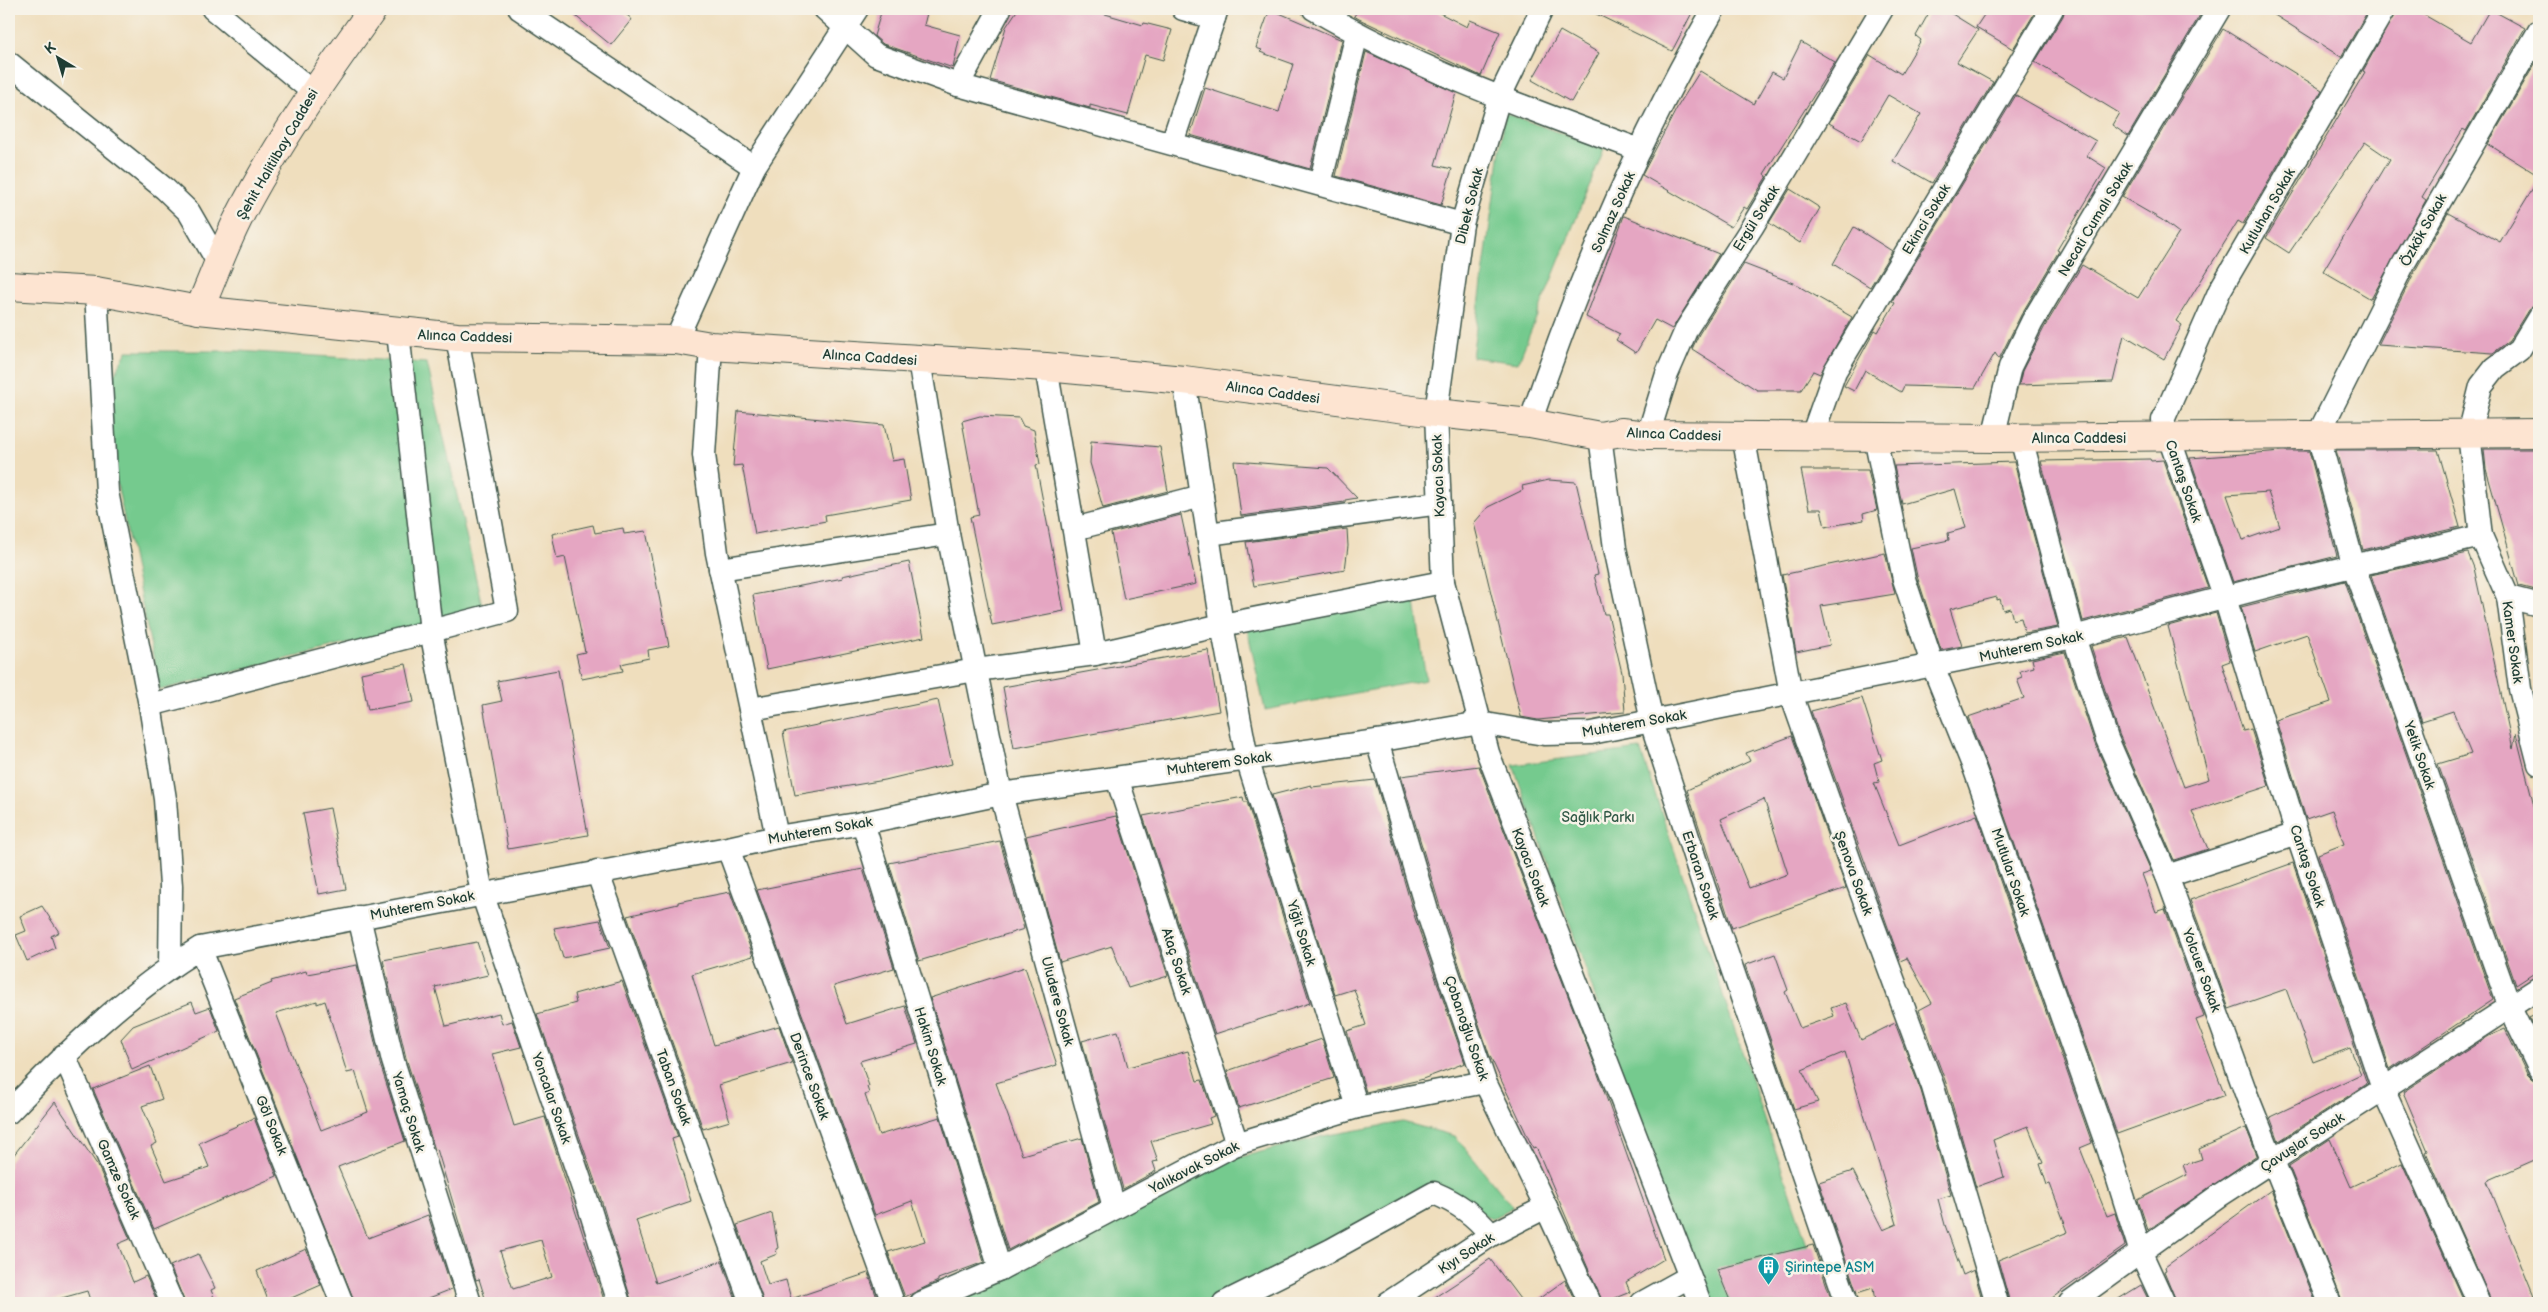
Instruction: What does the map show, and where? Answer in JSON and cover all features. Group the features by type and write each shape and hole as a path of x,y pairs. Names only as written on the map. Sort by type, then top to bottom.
{"main road":[{"name":"Şehit Halitilbay Caddesi","path":"199,310 238,220 312,92 373,9"},
{"name":"Alınca Caddesi","path":"9,286 96,291 199,310 458,337 676,340 711,346 1046,367 1184,380 1436,413 1530,423 1600,436 1621,432 1648,435 2021,438 2166,428 2318,436 2539,433"}],"street":[{"path":"213,9 312,92"},
{"path":"520,9 754,167"},
{"path":"825,9 851,17 876,55 958,85 1462,224"},
{"path":"958,85 1000,9"},
{"path":"1172,143 1215,13 1183,9"},
{"path":"1314,9 1357,34 1499,98 1640,150"},
{"name":"Dibek Sokak","path":"1436,413 1462,224 1499,98 1542,9"},
{"name":"Solmaz Sokak","path":"1530,423 1557,342 1614,206 1682,64 1714,9"},
{"name":"Ergül Sokak","path":"1648,435 1667,374 1687,328 1752,227 1882,9"},
{"name":"Ekinci Sokak","path":"1812,436 1835,371 2052,9"},
{"name":"Necati Cumalı Sokak","path":"1993,438 2010,367 2032,322 2219,9"},
{"name":"Kutluhan Sokak","path":"2166,428 2220,290 2384,9"},
{"path":"676,340 754,167 851,17"},
{"name":"Özkök Sokak","path":"2318,436 2408,255 2539,31"},
{"path":"1320,184 1357,34"},
{"path":"9,63 165,189 189,212 218,264"},
{"path":"96,291 106,492 150,705 165,799 171,886 170,966"},
{"path":"2469,434 2480,386 2495,368 2519,350 2539,317"},
{"name":"Yoncalar Sokak","path":"398,332 431,631 482,893 587,1200 619,1303"},
{"path":"150,705 507,611 458,337"},
{"path":"711,346 704,455 720,568 777,837"},
{"name":"Uludere Sokak","path":"919,360 948,534 1001,794 1114,1207"},
{"path":"1046,367 1095,654"},
{"name":"Yiğit Sokak","path":"1184,380 1222,625 1247,759 1357,1107"},
{"name":"Kayacı Sokak","path":"1436,413 1442,582 1488,753 1700,1303"},
{"name":"Cantaş Sokak","path":"2166,428 2225,598 2297,834 2383,1089 2479,1303"},
{"name":"Kamer Sokak","path":"2469,434 2482,536 2508,597 2520,689 2539,764"},
{"name":"Şenova Sokak","path":"1743,435 1791,694 1857,882 1933,1087 1997,1303"},
{"name":"Erbaran Sokak","path":"1600,436 1616,548 1651,720 1704,887 1847,1303"},
{"name":"Yetik Sokak","path":"2318,436 2354,567 2510,1008 2539,1068"},
{"name":"Mutlular Sokak","path":"1875,437 1904,579 1933,666 1975,770 2109,1151 2141,1253 2164,1303"},
{"name":"Yolcuer Sokak","path":"2021,438 2074,637 2107,740 2167,876 2247,1096 2330,1303"},
{"path":"1074,529 1202,496"},
{"path":"1208,534 1440,504"},
{"path":"720,568 948,534"},
{"name":"Muhterem Sokak","path":"9,1112 64,1055 170,966 200,948 597,871 728,848 777,837 863,823 1001,794 1377,740 1480,723 1544,734 1591,733 2074,637 2225,598 2482,536"},
{"path":"750,709 976,670 1095,654 1222,625 1442,582"},
{"path":"2508,597 2539,605"},
{"name":"Çobanoğlu Sokak","path":"1377,740 1428,914 1485,1082 1590,1303"},
{"name":"Ataç Sokak","path":"1117,778 1237,1144"},
{"name":"Hakim Sokak","path":"863,823 1000,1269"},
{"path":"2167,876 2297,834"},
{"name":"Derince Sokak","path":"728,848 893,1303"},
{"name":"Taban Sokak","path":"597,871 751,1303"},
{"name":"Yamaç Sokak","path":"359,917 394,1061 470,1303"},
{"name":"Göl Sokak","path":"200,948 342,1303"},
{"name":"Çavuşlar Sokak","path":"2070,1303 2218,1196 2539,988"},
{"name":"Gamze Sokak","path":"64,1055 172,1303"},
{"name":"Yalıkavak Sokak","path":"921,1303 1000,1269 1114,1207 1237,1144 1357,1107 1485,1082"},
{"path":"1224,1303 1290,1271 1434,1193 1473,1214 1492,1235"},
{"name":"Kıyı Sokak","path":"1388,1303 1492,1235 1546,1207"},
{"path":"1642,1303 1689,1277"}],"green space":[{"path":"1505,113 1604,149 1518,363 1472,357"},
{"path":"127,351 239,351 427,363 483,610 160,690 100,402"},
{"path":"1414,595 1426,680 1265,710 1247,628"},
{"name":"Sağlık Parkı","path":"1640,749 1827,1303 1704,1303 1672,1224 1585,967 1513,765"},
{"path":"1403,1122 1455,1136 1513,1207 1491,1219 1441,1187 1227,1303 954,1303 1064,1248 1218,1163 1323,1136"}],"building":[{"path":"567,9 619,9 632,19 611,45"},
{"path":"882,9 914,9 927,13 924,25 960,35 953,68 883,44 874,36"},
{"path":"1018,9 1088,9 1143,25 1144,23 1172,30 1163,60 1145,55 1128,115 1090,105 1090,108 990,80 1006,27"},
{"path":"1270,9 1342,40 1310,169 1190,135 1205,88 1279,112 1293,64 1260,52 1262,50 1256,48"},
{"path":"1359,9 1432,9 1467,27 1470,20 1500,32 1481,76 1359,19 1354,16"},
{"path":"1586,9 1694,9 1672,51"},
{"path":"1931,9 1944,9 1978,30 1957,62 1993,82 1932,183 1893,161 1921,114 1888,95 1861,141 1829,123 1870,55 1901,74 1921,40 1916,36"},
{"path":"1988,9 2037,9 2013,49 1976,27"},
{"path":"2065,9 2190,9 2200,15 2128,136 2112,125 2119,113 2035,62 2063,16"},
{"path":"2265,9 2369,9 2341,57"},
{"path":"2397,9 2414,9 2471,42 2490,9 2525,28 2466,131 2463,129 2422,197 2426,200 2371,299 2323,271 2390,159 2365,142 2289,253 2266,238 2365,72 2363,71"},
{"path":"2223,29 2322,90 2243,224 2238,221 2176,321 2182,325 2164,359 2124,335 2113,382 2019,385 2022,371 2044,328 2082,265 2138,298 2179,233 2162,220 2122,197"},
{"path":"1560,31 1599,53 1571,102 1532,80"},
{"path":"1801,42 1835,62 1764,174 1767,176 1747,209 1744,207 1731,227 1642,175 1678,106 1700,71 1754,104 1772,72 1783,78"},
{"path":"1366,52 1456,93 1435,165 1452,169 1441,205 1336,176"},
{"path":"2539,57 2539,176 2488,144"},
{"path":"2016,95 2096,141 2087,156 2106,168 2057,250 2059,251 2021,315 1999,359 1995,353 1975,388 1904,386 1901,392 1865,370 1854,391 1844,386 1875,330 1878,332 1895,303 1892,301"},
{"path":"2539,178 2539,304 2528,310 2509,341 2493,353 2378,345 2416,269 2448,213 2500,242"},
{"path":"1790,189 1820,208 1800,243 1769,223"},
{"path":"1624,216 1719,254 1672,329 1655,320 1636,353 1616,340 1620,334 1586,317"},
{"path":"1854,227 1892,251 1870,287 1833,264"},
{"path":"1744,264 1793,283 1852,317 1820,374 1813,371 1801,390 1757,390 1692,349 1699,334"},
{"path":"738,411 884,425 892,461 904,459 911,500 825,515 826,521 755,534 742,465 733,466"},
{"path":"980,416 1019,418 1023,426 1034,430 1040,464 1036,465 1064,611 992,625 970,517 979,515 962,421"},
{"path":"1091,441 1160,447 1168,491 1103,508 1090,463"},
{"path":"2484,449 2539,449 2539,591 2519,586 2486,469"},
{"path":"2336,450 2438,450 2460,527 2363,550"},
{"path":"2283,451 2309,451 2337,556 2233,582 2190,458","holes":["2268,492 2280,527 2243,540 2227,495"]},
{"path":"2150,459 2151,461 2163,460 2208,588 2083,621 2041,461"},
{"path":"1234,461 1328,468 1357,498 1345,500 1345,502 1241,516"},
{"path":"2014,462 2058,627 2025,633 2021,618 2013,620 2010,608 2003,610 2000,599 1997,600 1997,597 1950,609 1962,646 1941,650 1917,576 1911,548 1949,540 1948,533 1966,528 1955,489 1902,504 1894,466"},
{"path":"1801,470 1868,470 1877,510 1863,514 1864,520 1825,527 1821,509 1809,509"},
{"path":"1549,480 1576,482 1598,574 1594,575 1604,614 1608,614 1622,673 1625,712 1538,720 1521,717 1474,523 1488,507 1523,490 1522,486"},
{"path":"1181,515 1196,584 1124,599 1111,533"},
{"path":"593,525 595,533 623,528 624,534 646,531 669,646 648,650 649,658 621,664 623,671 582,679 576,654 585,652 565,557 557,559 552,534"},
{"path":"1347,529 1348,546 1345,570 1254,586 1246,542"},
{"path":"1885,553 1895,594 1821,606 1830,645 1796,652 1782,575"},
{"path":"2468,553 2474,568 2513,749 2516,734 2539,825 2539,970 2516,985 2438,764 2471,754 2453,711 2422,721 2371,575"},
{"path":"909,562 924,637 767,669 753,595 843,578 842,576"},
{"path":"2345,581 2493,1000 2390,1069 2318,854 2344,844 2332,810 2306,819 2276,720 2331,702 2307,634 2255,652 2241,607"},
{"path":"2216,613 2230,661 2222,664 2243,731 2251,729 2269,786 2192,811 2208,849 2174,860 2119,734 2091,646 2128,637 2184,787 2209,779 2168,626"},
{"path":"1208,650 1219,711 1014,748 1003,687"},
{"path":"2065,652 2095,744 2151,871 2142,874 2156,912 2165,909 2204,1017 2196,1020 2225,1095 2117,1134 1968,717 2024,698 2017,679 2022,677 2020,671 2034,667 2032,659"},
{"path":"406,664 414,702 368,710 361,673"},
{"path":"558,670 588,835 508,849 483,705 502,701 497,681"},
{"path":"1862,698 1882,760 1874,763 1879,782 1874,783 1899,845 1977,815 2092,1143 2080,1148 2107,1216 2115,1213 2125,1246 2045,1303 2010,1303 1998,1260 2068,1232 2050,1184 2047,1185 2040,1164 2043,1163 2028,1126 1993,1140 2004,1177 1976,1187 1946,1083 1919,1010 1932,1003 1907,958 1900,961 1811,711"},
{"path":"938,700 952,764 885,780 795,795 783,732"},
{"path":"1792,736 1846,888 1732,928 1687,790 1750,761 1746,753","holes":["1764,799 1788,874 1749,888 1721,819"]},
{"path":"1479,766 1594,1063 1664,1259 1626,1282 1630,1292 1603,1303 1536,1147 1533,1148 1489,1054 1441,910 1401,776"},
{"path":"1375,780 1415,918 1465,1063 1420,1080 1366,1092 1347,1031 1366,1025 1354,989 1335,995 1272,795 1311,785 1312,787"},
{"path":"1243,797 1244,802 1247,802 1310,1003 1215,1034 1143,816"},
{"path":"330,808 346,889 319,894 303,813"},
{"path":"1116,816 1168,976 1128,988 1112,946 1060,962 1026,836"},
{"path":"1000,841 1024,929 919,961 889,863"},
{"path":"2293,863 2367,1084 2279,1141 2270,1117 2361,1074 2350,1048 2313,1062 2286,989 2229,1009 2190,900"},
{"path":"863,869 894,968 834,986 847,1024 905,1006 917,1044 860,1061 869,1086 867,1087 869,1093 865,1095 879,1135 940,1117 984,1262 938,1279 938,1281 905,1297 888,1252 925,1241 912,1201 875,1215 757,890"},
{"path":"730,892 753,956 692,974 714,1045 779,1026 792,1063 719,1085 730,1121 703,1129 627,916 678,904 678,902"},
{"path":"42,906 59,932 51,936 55,948 27,961 16,935 26,931 20,916"},
{"path":"600,920 610,948 563,958 554,928"},
{"path":"477,942 488,975 435,987 446,1026 499,1013 502,1024 512,1021 521,1047 492,1054 514,1126 545,1117 605,1303 484,1303 485,1298 479,1279 476,1280 437,1149 435,1150 406,1058 383,960","holes":["541,1240 552,1277 513,1289 500,1251"]},
{"path":"1775,954 1788,990 1785,992 1800,1028 1834,1016 1831,1008 1846,1003 1861,1040 1895,1023 1921,1091 1951,1195 1938,1199 1945,1225 1963,1275 1974,1270 1983,1303 1875,1303 1873,1288 1857,1293 1819,1182 1853,1171 1883,1230 1897,1224 1845,1052 1802,1070 1818,1102 1794,1109 1745,965"},
{"path":"357,965 380,1064 405,1141 338,1167 368,1238 428,1215 452,1289 416,1303 355,1303 234,998 272,983 271,981 306,971 307,974","holes":["317,1001 317,1004 325,1001 347,1073 355,1071 368,1112 321,1130 276,1013"]},
{"path":"1025,967 1057,1065 996,1083 1022,1155 1082,1138 1099,1202 1008,1250 930,998"},
{"path":"622,981 678,1137 672,1139 691,1201 636,1220 656,1283 722,1261 737,1303 632,1303 600,1196 537,1014 576,1003 574,994"},
{"path":"192,1002 196,1012 210,1007 219,1031 132,1070 121,1039 133,1026"},
{"path":"2539,1013 2539,1038 2529,1018"},
{"path":"2505,1029 2527,1074 2532,1079 2539,1081 2539,1158 2487,1181 2537,1303 2492,1303 2426,1152 2428,1151 2403,1092 2489,1036"},
{"path":"1118,1031 1128,1067 1188,1051 1197,1081 1202,1080 1214,1116 1209,1118 1211,1124 1151,1141 1158,1161 1153,1162 1156,1171 1123,1189 1082,1041"},
{"path":"1322,1039 1334,1078 1239,1108 1227,1071"},
{"path":"150,1066 162,1099 142,1106 157,1143 151,1146 166,1181 209,1167 199,1143 254,1118 277,1176 154,1229 93,1089"},
{"path":"55,1102 98,1166 130,1239 118,1244 133,1282 146,1276 158,1303 82,1303 90,1300 87,1291 44,1303 9,1303 9,1161"},
{"path":"2246,1128 2257,1155 2148,1230 2138,1200 2187,1175 2183,1165 2202,1159 2199,1149"},
{"path":"2330,1139 2351,1187 2402,1163 2465,1303 2343,1303 2289,1166"},
{"path":"2271,1190 2316,1303 2177,1303 2164,1271 2166,1270 2165,1267"},
{"path":"772,1213 778,1248 776,1249 777,1254 760,1261 768,1285 786,1280 791,1299 868,1273 879,1303 764,1303 737,1225"},
{"name":"Şirintepe ASM","path":"1813,1245 1832,1301 1825,1303 1731,1303 1717,1269"},
{"path":"306,1249 321,1285 280,1303 269,1303 257,1271"},
{"path":"198,1254 215,1288 211,1290 216,1303 185,1303 170,1266"},
{"path":"1490,1259 1523,1303 1426,1303 1458,1282"},
{"path":"1565,1280 1576,1303 1533,1303"},
{"path":"2141,1285 2150,1303 2112,1303"}],"place":[{"name":"Şirintepe ASM","path":"1769,1286"}]}
